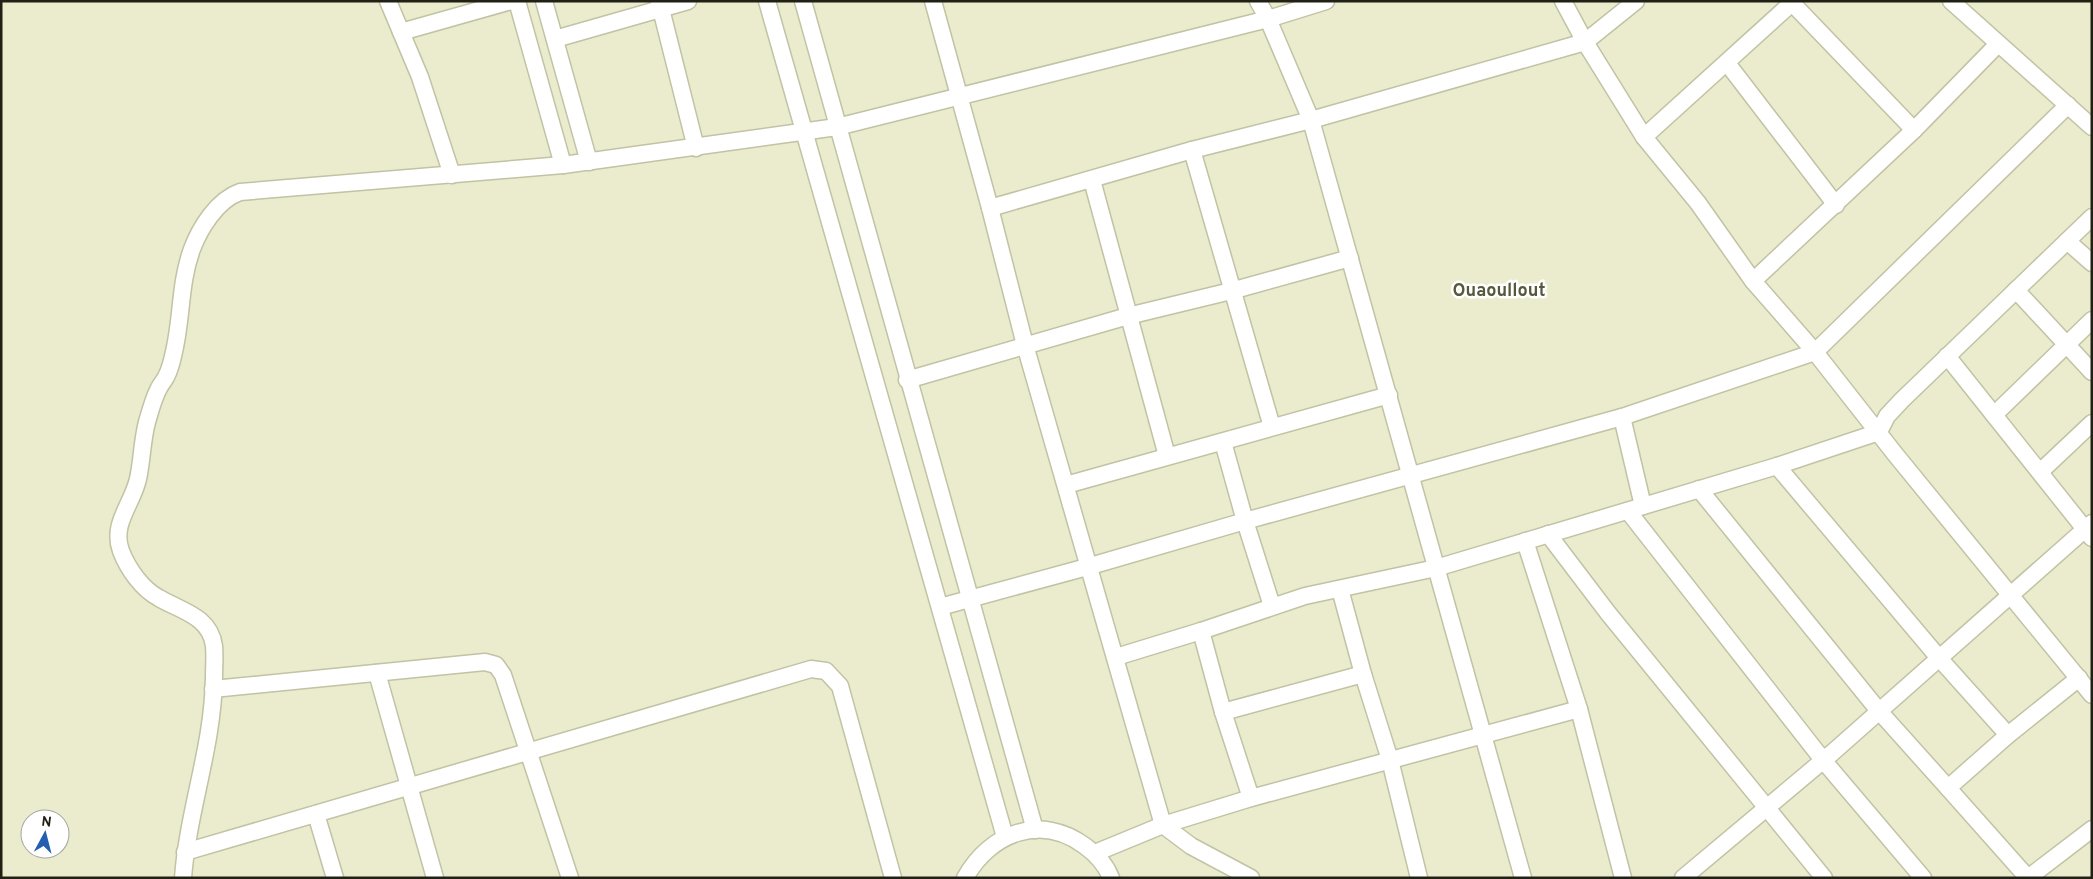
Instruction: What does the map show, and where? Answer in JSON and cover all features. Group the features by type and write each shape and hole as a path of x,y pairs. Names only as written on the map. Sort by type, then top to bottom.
{"street":[{"path":"388,1 420,77 452,175"},
{"path":"402,32 511,1"},
{"path":"517,1 563,165"},
{"path":"544,1 589,162"},
{"path":"555,40 661,5 688,1"},
{"path":"767,1 1005,837"},
{"path":"803,1 907,380 1034,830"},
{"path":"933,1 958,98 990,208 1025,345 1066,485 1087,567 1116,656 1163,825 1191,846 1251,878"},
{"path":"1258,1 1268,19 1311,120 1523,878"},
{"path":"183,878 185,852 207,748 214,689 214,646 207,629 197,617 159,598 145,588 132,572 121,551 118,538 122,513 134,493 138,478 147,422 158,388 170,367 176,345 181,291 192,249 207,220 232,195 240,192 563,165 838,127 1268,19 1326,1"},
{"path":"1563,1 1585,42 1644,137 1698,203 1753,281 1815,352 2092,695"},
{"path":"990,208 1192,150 1311,120 1585,42 1636,1"},
{"path":"1951,1 2092,127"},
{"path":"1644,137 1793,2 1914,130"},
{"path":"661,5 696,148"},
{"path":"1753,281 1914,130 1998,45"},
{"path":"1727,63 1836,204"},
{"path":"940,607 1622,417 1815,352 2068,105"},
{"path":"1192,150 1231,291 1272,426"},
{"path":"1092,180 1167,456"},
{"path":"1116,656 1201,631 1305,596 1436,568 1777,466 1879,432 1887,416 2092,217"},
{"path":"2067,241 2092,263"},
{"path":"907,380 1128,316 1231,291 1350,258"},
{"path":"2016,290 2092,372"},
{"path":"1994,415 2092,320"},
{"path":"1683,878 2090,530 2040,472 1947,356"},
{"path":"1066,485 1223,442 1272,426 1389,395"},
{"path":"1622,417 1636,509 1823,760 1923,878"},
{"path":"2040,472 2092,422"},
{"path":"1223,442 1245,521 1272,606"},
{"path":"1777,466 1939,658 2008,735"},
{"path":"1699,489 1879,712 2028,878 2092,829"},
{"path":"1548,534 1608,613 1824,878"},
{"path":"1525,541 1579,709 1623,878"},
{"path":"1340,589 1363,674 1390,760 1419,878"},
{"path":"1201,631 1223,712 1251,798"},
{"path":"214,689 485,662 496,665 504,675 570,878"},
{"path":"185,852 409,787 528,750 811,669 826,670 840,686 893,878"},
{"path":"377,673 435,878"},
{"path":"1223,712 1363,674"},
{"path":"1948,788 2008,735 2078,678"},
{"path":"1094,853 1163,825 1251,798 1579,709"},
{"path":"316,814 335,878"},
{"path":"965,878 973,863 988,848 1005,837 1019,832 1034,830 1056,832 1077,840 1094,853 1109,872 1111,878"}],"district":[{"name":"Ouaoullout","path":"1499,290"}]}
